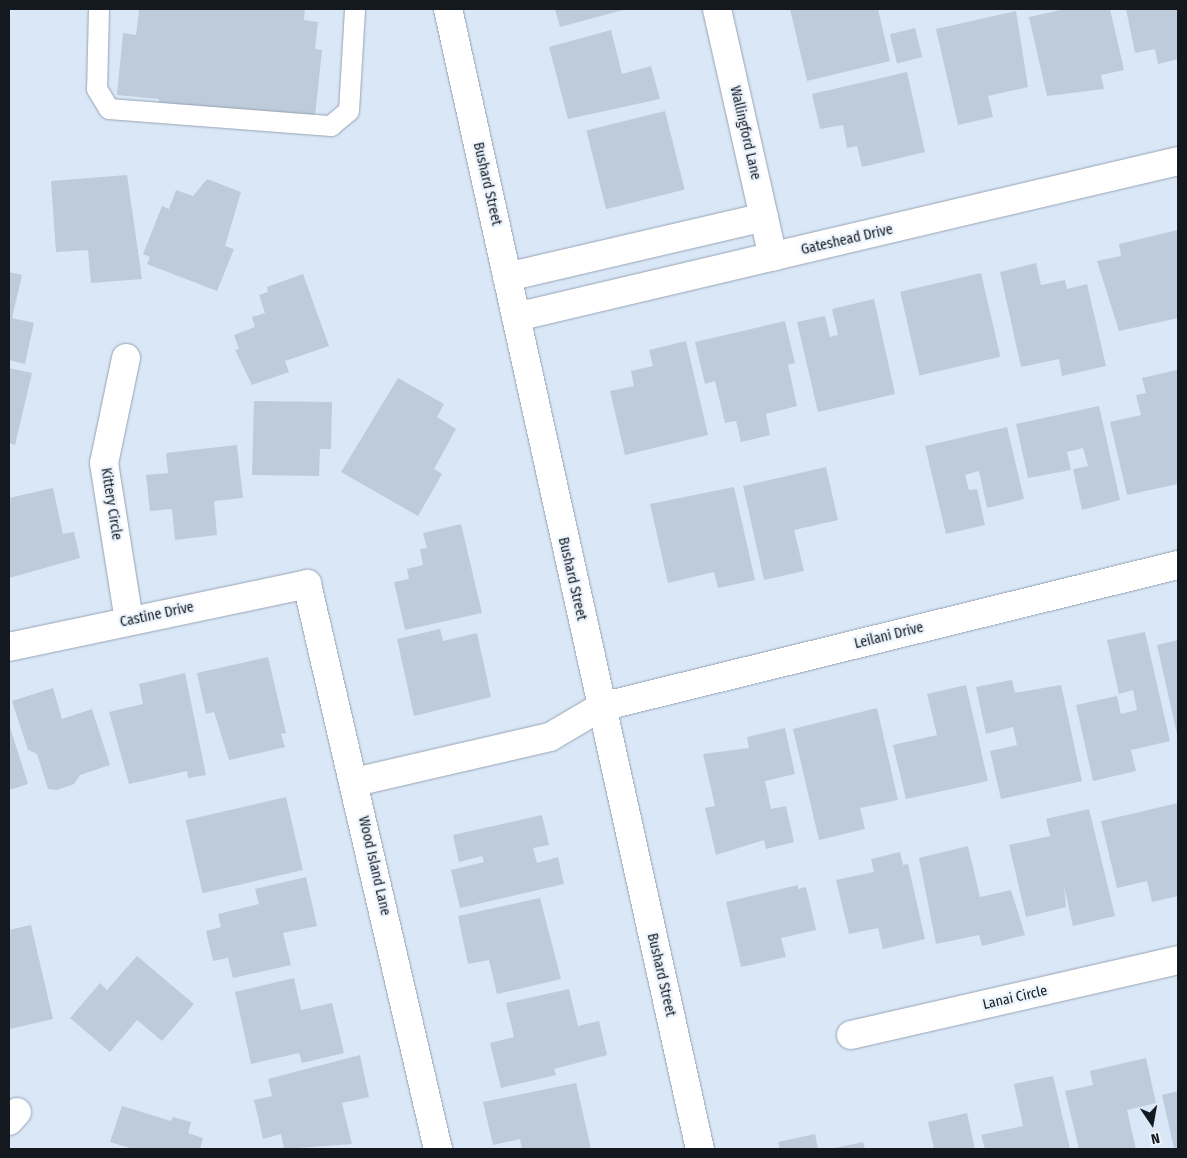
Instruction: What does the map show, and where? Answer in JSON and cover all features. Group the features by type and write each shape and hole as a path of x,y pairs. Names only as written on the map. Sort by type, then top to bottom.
{"street":[{"name":"Bushard Street","path":"448,9 700,1149"},
{"name":"Wallingford Lane","path":"717,9 773,257"},
{"name":"Gateshead Drive","path":"516,317 1178,161"},
{"path":"507,277 764,217"},
{"name":"Kittery Circle","path":"126,358 104,463 129,620"},
{"name":"Leilani Drive","path":"354,782 550,737 601,707 1178,565"},
{"name":"Castine Drive","path":"9,648 129,620 307,584"},
{"name":"Wood Island Lane","path":"307,584 438,1149"},
{"name":"Lanai Circle","path":"851,1035 1178,960"}],"lane":[{"path":"100,9 97,89 108,110 331,126 349,111 355,9"}],"building":[{"path":"139,9 305,9 304,20 318,22 315,49 322,50 315,116 158,107 159,99 117,95 123,33 136,35"},
{"path":"555,9 627,9 560,27"},
{"path":"790,9 878,9 890,61 807,81"},
{"path":"1065,9 1110,9 1124,70 1101,75 1104,89 1047,96 1029,17"},
{"path":"1126,9 1178,9 1178,59 1158,64 1155,49 1135,53"},
{"path":"1016,11 1028,87 988,96 993,117 958,125 936,29"},
{"path":"915,28 922,57 897,63 890,34"},
{"path":"611,30 622,74 651,66 660,99 568,119 549,47"},
{"path":"907,72 925,152 862,167 857,146 847,148 843,125 820,129 812,94"},
{"path":"665,111 685,190 606,209 586,131"},
{"path":"127,175 142,279 91,283 88,250 56,252 51,181"},
{"path":"207,179 241,192 225,246 234,249 217,291 147,264 150,257 143,254 162,206 169,209 176,190 193,196"},
{"path":"1178,230 1178,318 1119,331 1097,261 1121,256 1119,244"},
{"path":"1036,263 1041,285 1065,280 1067,289 1087,284 1106,366 1062,376 1059,359 1021,367 1000,272"},
{"path":"9,272 22,275 12,318 34,323 25,364 9,360"},
{"path":"981,273 1000,357 919,375 900,292"},
{"path":"303,274 329,346 285,361 289,372 252,385 235,350 239,349 234,335 255,327 252,317 265,313 259,295 268,292 267,287"},
{"path":"874,299 895,394 818,412 797,322 825,316 830,337 838,335 832,309"},
{"path":"785,321 795,363 788,365 797,406 766,414 770,435 741,442 736,421 725,423 715,381 705,384 695,342"},
{"path":"686,341 708,435 625,455 610,391 634,386 631,371 653,366 649,350"},
{"path":"1178,363 1178,484 1127,495 1110,422 1141,415 1136,395 1146,393 1142,378 1177,370"},
{"path":"9,368 32,373 15,445 9,443"},
{"path":"398,378 444,404 437,417 456,429 434,469 442,474 418,516 341,472"},
{"path":"254,401 332,402 331,449 320,449 319,476 252,475"},
{"path":"1099,406 1120,500 1082,510 1073,469 1088,466 1083,448 1067,452 1071,470 1028,478 1016,424"},
{"path":"1007,427 1024,499 987,508 979,471 965,475 969,490 977,489 985,525 946,534 925,446"},
{"path":"237,445 243,498 214,501 217,535 175,540 172,509 150,511 146,475 168,473 166,453"},
{"path":"826,467 838,520 794,530 804,571 764,580 743,486"},
{"path":"734,487 755,580 718,588 714,572 668,583 650,504"},
{"path":"53,488 63,534 74,532 80,558 9,578 9,498"},
{"path":"461,524 482,613 405,630 394,582 409,579 407,569 423,565 420,549 427,548 423,533"},
{"path":"440,629 443,641 477,633 491,697 414,716 397,639"},
{"path":"1145,632 1170,741 1131,750 1136,771 1093,781 1076,705 1117,696 1121,714 1137,710 1133,690 1119,694 1107,640"},
{"path":"1178,640 1178,734 1177,734 1157,645"},
{"path":"268,657 286,733 281,734 285,747 229,760 214,712 206,714 197,673"},
{"path":"185,673 206,775 188,778 187,771 129,784 109,712 143,704 139,684"},
{"path":"1012,680 1015,693 1061,685 1082,781 1001,799 990,751 1017,745 1013,727 986,734 976,687"},
{"path":"966,685 988,781 906,799 893,745 937,735 927,694"},
{"path":"53,688 62,719 92,709 110,765 80,775 74,784 57,790 48,789 37,754 28,750 12,701"},
{"path":"877,708 898,800 860,808 865,829 819,840 793,729"},
{"path":"9,724 28,784 9,790"},
{"path":"785,728 795,774 765,781 771,809 786,806 794,842 766,849 764,840 716,855 705,808 715,806 703,754 749,748 747,737"},
{"path":"286,797 303,870 203,893 186,820"},
{"path":"1178,803 1178,896 1152,902 1147,881 1117,888 1101,821"},
{"path":"1089,809 1115,916 1073,926 1064,886 1066,907 1026,917 1009,845 1050,836 1046,819"},
{"path":"542,815 549,845 533,848 537,863 558,857 564,884 460,908 451,870 484,862 482,856 459,862 453,835"},
{"path":"968,846 980,897 1011,890 1025,935 982,946 979,935 936,944 919,858"},
{"path":"900,852 903,865 908,864 925,939 883,949 878,928 849,934 836,880 874,872 871,859"},
{"path":"306,877 317,926 283,933 291,965 233,978 228,958 213,961 206,931 221,927 218,914 259,904 255,889"},
{"path":"798,885 798,889 806,887 816,930 781,938 786,957 741,967 726,902"},
{"path":"540,898 561,979 497,994 489,960 468,964 458,916"},
{"path":"31,925 53,1019 10,1029 9,930"},
{"path":"137,956 194,1004 162,1041 137,1020 110,1052 70,1018 100,983 107,990"},
{"path":"294,978 301,1010 332,1003 344,1053 302,1063 299,1053 251,1064 235,992"},
{"path":"569,989 578,1026 599,1021 607,1055 554,1069 556,1075 501,1088 490,1043 514,1037 506,1003"},
{"path":"360,1055 369,1097 342,1103 352,1144 284,1149 281,1134 263,1139 254,1100 272,1096 268,1079"},
{"path":"1146,1058 1156,1103 1127,1110 1136,1149 1079,1149 1065,1091 1093,1085 1090,1071"},
{"path":"1053,1076 1070,1149 985,1149 981,1135 1023,1126 1014,1084"},
{"path":"576,1083 591,1149 522,1149 520,1139 493,1145 483,1102"},
{"path":"1178,1091 1178,1147 1174,1148 1162,1095"},
{"path":"122,1106 171,1121 173,1117 191,1122 188,1133 203,1138 200,1149 133,1149 110,1142"},
{"path":"967,1113 975,1149 934,1149 928,1122"},
{"path":"815,1134 818,1149 780,1149 778,1142"},
{"path":"863,1142 865,1149 835,1149 835,1148"}]}
